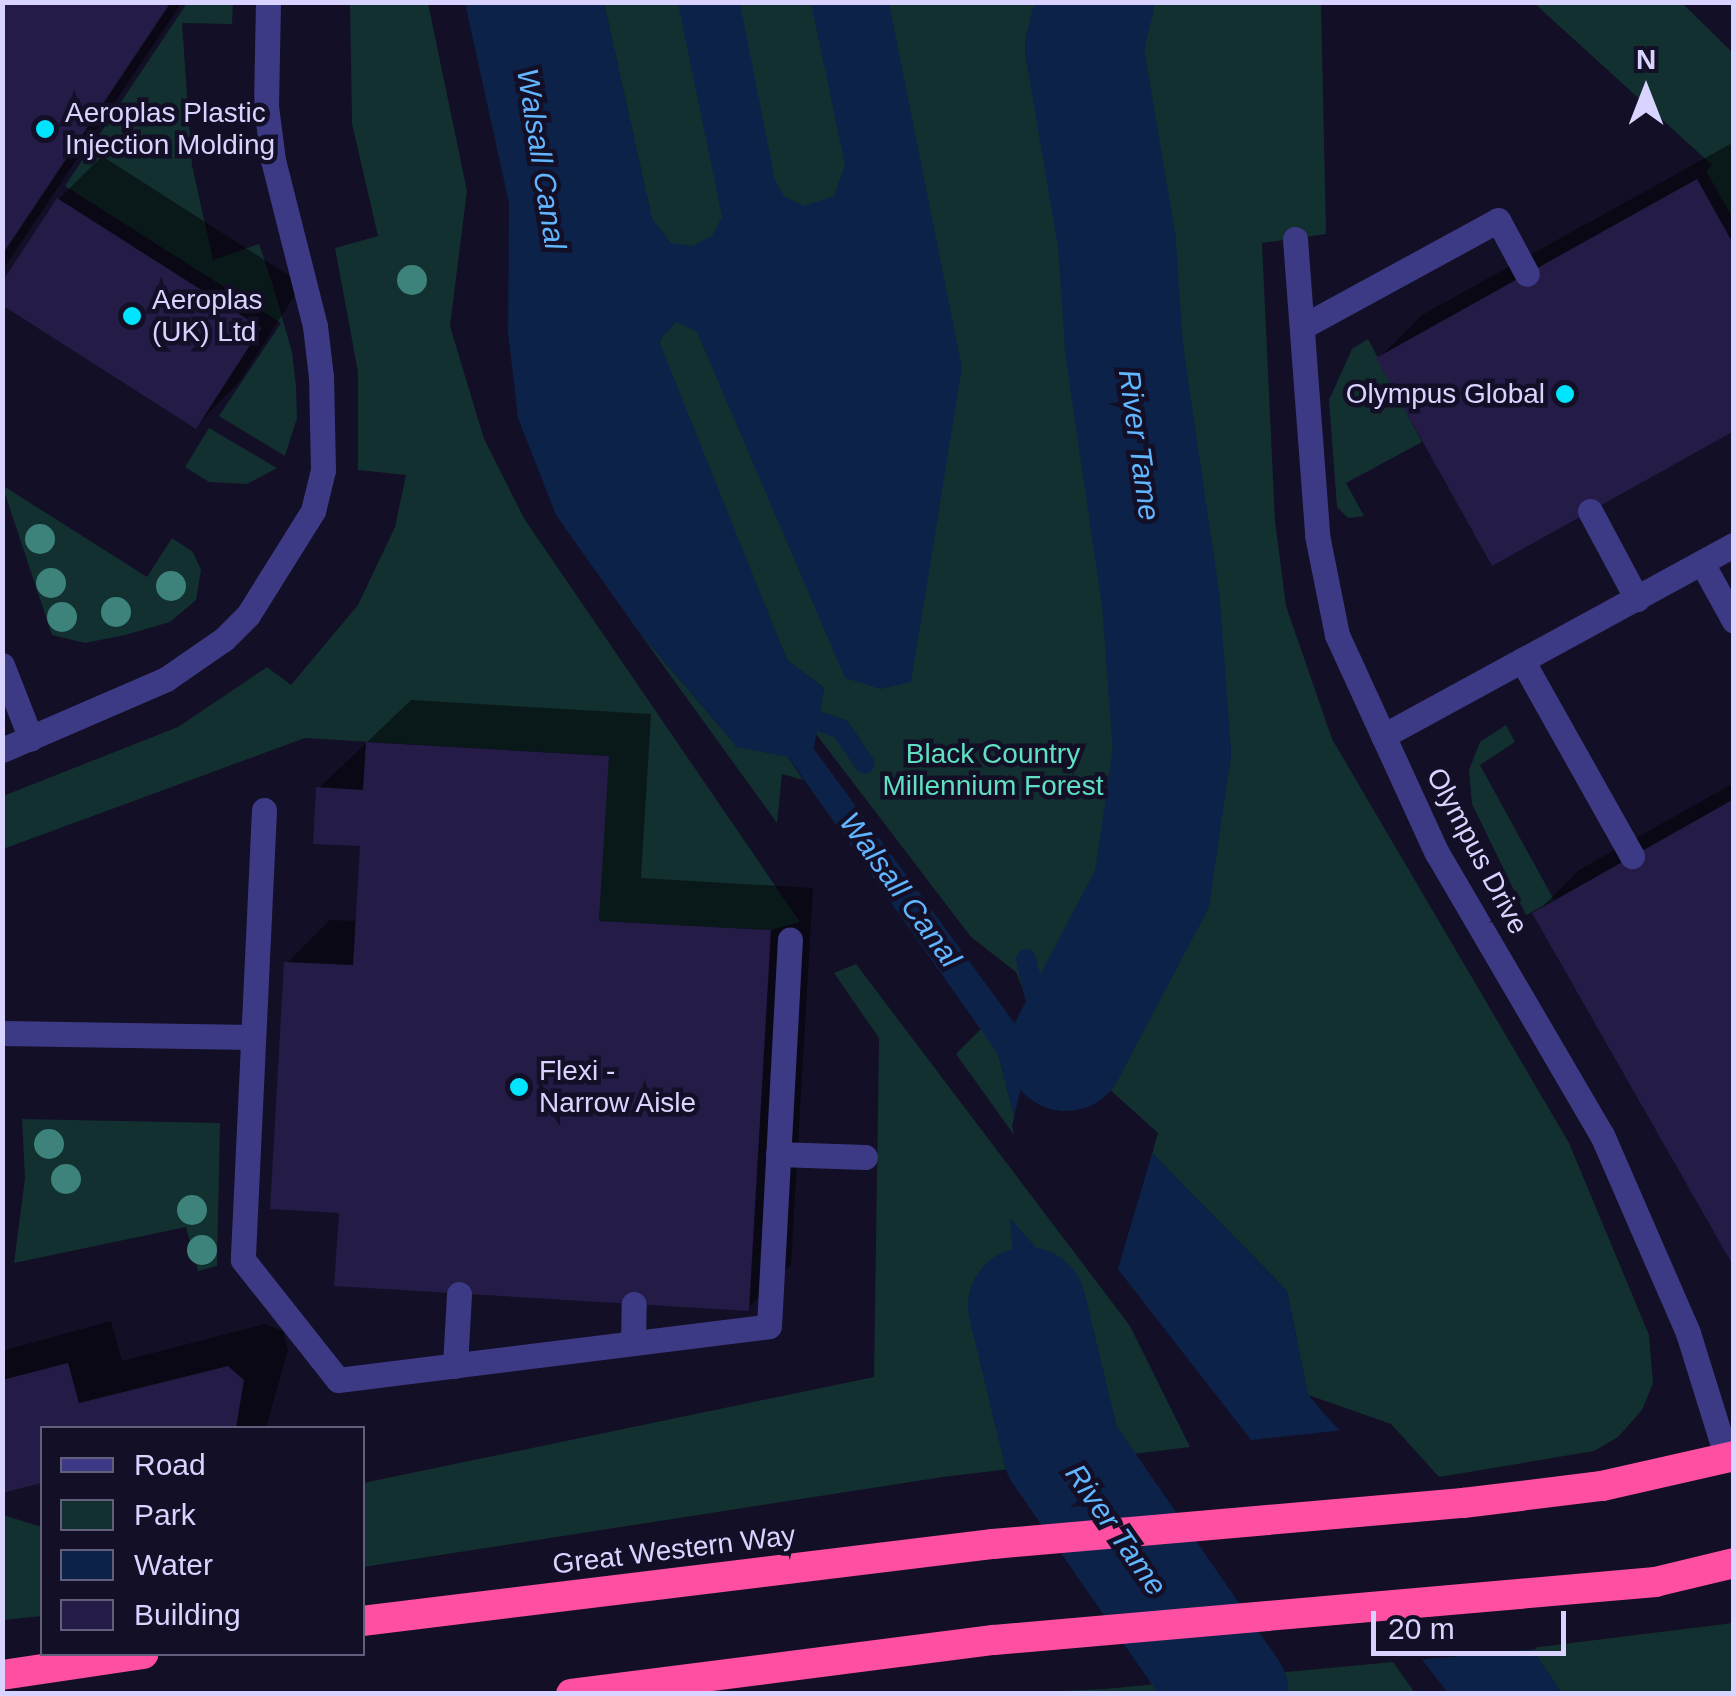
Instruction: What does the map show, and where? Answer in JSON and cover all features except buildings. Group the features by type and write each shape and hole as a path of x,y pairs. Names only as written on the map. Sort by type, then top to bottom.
{"highway":[{"name":"Great Western Way","path":"365,1621 993,1544 1463,1503 1602,1486 1730,1457"},
{"path":"571,1694 994,1640 1655,1582 1734,1563"},
{"path":"2,1674 130,1656"}],"street":[{"path":"2,750 77,723 195,658 248,615 314,511 324,421 316,326 272,160 268,2"},
{"path":"1302,327 1498,220 1527,274"},
{"name":"Olympus Drive","path":"1295,239 1318,535 1336,635 1438,852 1602,1135 1688,1332 1730,1457"},
{"path":"1590,511 1637,598"},
{"path":"1383,736 1734,544"},
{"path":"1702,563 1734,621"},
{"path":"1522,660 1632,856"},
{"path":"2,665 31,739"},
{"path":"264,810 243,1260 338,1380 769,1326 790,940"},
{"path":"2,1033 254,1038"},
{"path":"778,1154 865,1158"},
{"path":"454,1366 458,1294"},
{"path":"632,1344 634,1304"}],"green space":[{"path":"187,3 233,3 232,24 182,23 192,165 213,260 259,244 271,279 292,352 296,386 297,418 285,456 219,416 281,323 65,186"},
{"path":"350,3 428,3 467,191 450,326 484,439 525,520 800,922 771,930 599,921 608,756 305,738 3,849 3,796 178,727 267,667 291,685 358,605 395,527 406,475 358,470 358,372 335,248 378,236 352,124"},
{"name":"Black Country Millennium Forest","path":"604,3 1321,3 1326,234 1262,243 1275,521 1286,606 1332,739 1569,1143 1649,1335 1653,1383 1642,1410 1618,1437 1594,1451 1439,1477 1391,1424 1308,1395 1287,1291 1152,1153 1158,1133 1036,1023 1016,972 971,937 816,734 824,688 787,660 660,347 662,237 652,219"},
{"path":"1534,3 1682,3 1733,53 1733,218 1706,171 1712,165"},
{"path":"1368,339 1422,442 1346,483 1364,516 1348,518 1337,507 1329,400 1352,349"},
{"path":"209,428 277,468 247,484 209,482 185,467"},
{"path":"2,485 147,577 172,538 193,552 201,570 196,600 170,622 125,635 85,643 52,635"},
{"path":"636,628 737,747 787,756 803,780 782,774 777,823"},
{"path":"1506,725 1515,742 1480,765 1554,900 1526,915 1472,804 1469,770 1480,742"},
{"path":"856,964 1130,1326 1190,1447 943,1477 365,1567 365,1483 874,1377 879,1038 834,973"},
{"path":"982,1028 998,1054 1022,1146 956,1054"},
{"path":"22,1119 220,1123 217,1266 198,1271 186,1227 14,1263 25,1178"},
{"path":"3,1515 40,1526 40,1616 3,1620"},
{"path":"1733,1623 1733,1693 1562,1693 1531,1648"},
{"path":"1393,1662 1415,1693 1019,1693 1105,1689"}],"water":[{"name":"Walsall Canal","path":"465,3 604,3 652,219 671,243 692,246 712,236 722,217 678,3 740,3 775,180 784,196 804,206 834,196 845,165 811,3 889,3 962,368 911,682 881,689 845,678 697,332 676,322 659,341 787,660 824,688 814,749 1021,1032 1043,1041 1287,1291 1308,1395 1531,1648 1562,1693 1448,1693 1022,1146 998,1054 788,757 737,747 636,628 556,515 518,418 508,333 509,203"},
{"path":"1010,1218 1071,1287 1046,1354 1084,1460 1059,1463 1020,1354"}],"pier":[{"path":"1034,1032 1047,1037 1154,1147 1116,1275 1017,1147 1012,1126"},
{"path":"1345,1430 1537,1649 1416,1660 1243,1441"}],"waterway":[{"name":"River Tame","path":"1066,1052 1152,889 1172,752 1161,602 1124,347 1117,243 1084,48 1095,2"},
{"path":"818,721 841,729 865,764"},
{"path":"1026,959 1038,1010 1029,1035"},
{"name":"River Tame","path":"1027,1306 1062,1451 1230,1694"}],"place":[{"name":"Aeroplas Plastic Injection Molding","path":"45,129"},
{"name":"Aeroplas (UK) Ltd","path":"132,316"},
{"name":"Olympus Global","path":"1565,394"},
{"name":"Flexi - Narrow Aisle","path":"519,1087"}]}
